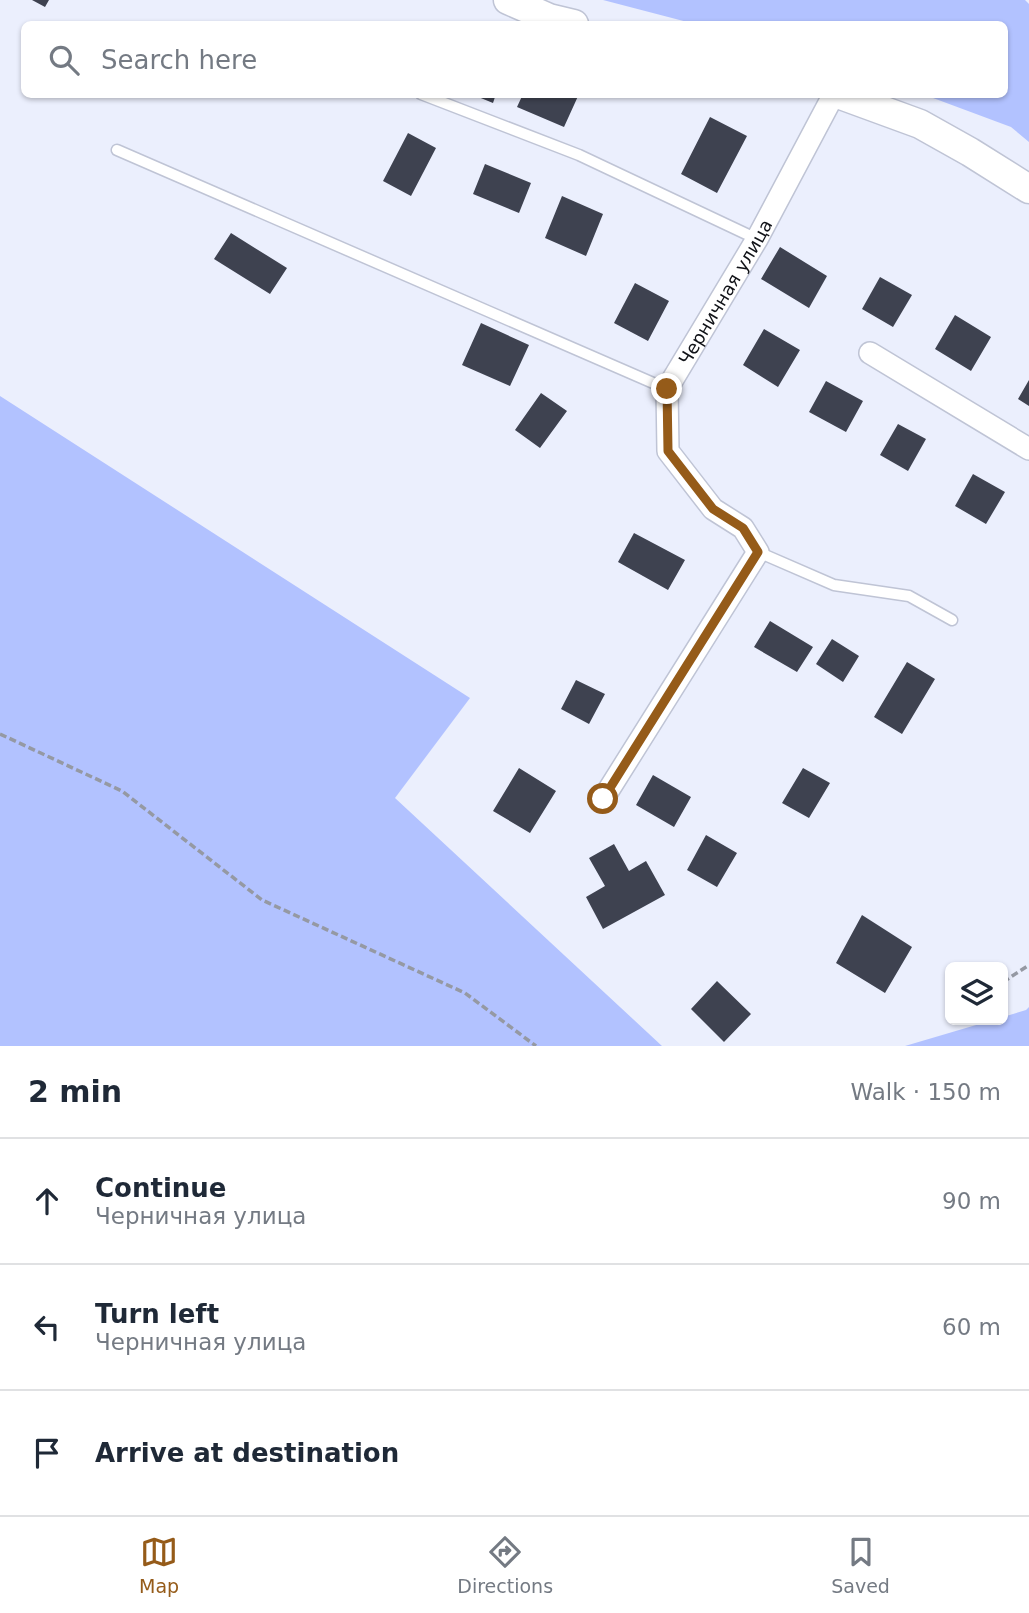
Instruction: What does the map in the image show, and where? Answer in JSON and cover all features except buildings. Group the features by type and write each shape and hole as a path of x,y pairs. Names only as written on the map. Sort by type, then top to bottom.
{"main road":[{"path":"508,0 562,21"},
{"path":"847,98 920,124 1029,189"}],"street":[{"name":"Черничная улица","path":"667,389 757,239 834,98"},
{"path":"870,353 1029,449"},
{"path":"603,799 758,552 743,528 713,509 668,451 667,389"}],"lane":[{"path":"431,98 579,155 757,239"},
{"path":"117,150 667,389"},
{"path":"758,552 834,585 909,596 952,620"}],"path":[{"path":"0,734 122,791 262,900 465,993 536,1046"},
{"path":"1008,979 1029,965"}],"shaded area":[{"path":"603,0 1025,0 1029,4 1029,142 1011,127 933,98 1008,98 1008,21 684,21"},
{"path":"0,396 470,698 395,798 662,1046 0,1046"},
{"path":"1029,1007 1029,1046 905,1046 976,1025 1008,1025 1008,1015"}],"route":[{"path":"603,799 758,552 743,528 713,509 668,451 667,389"}]}
